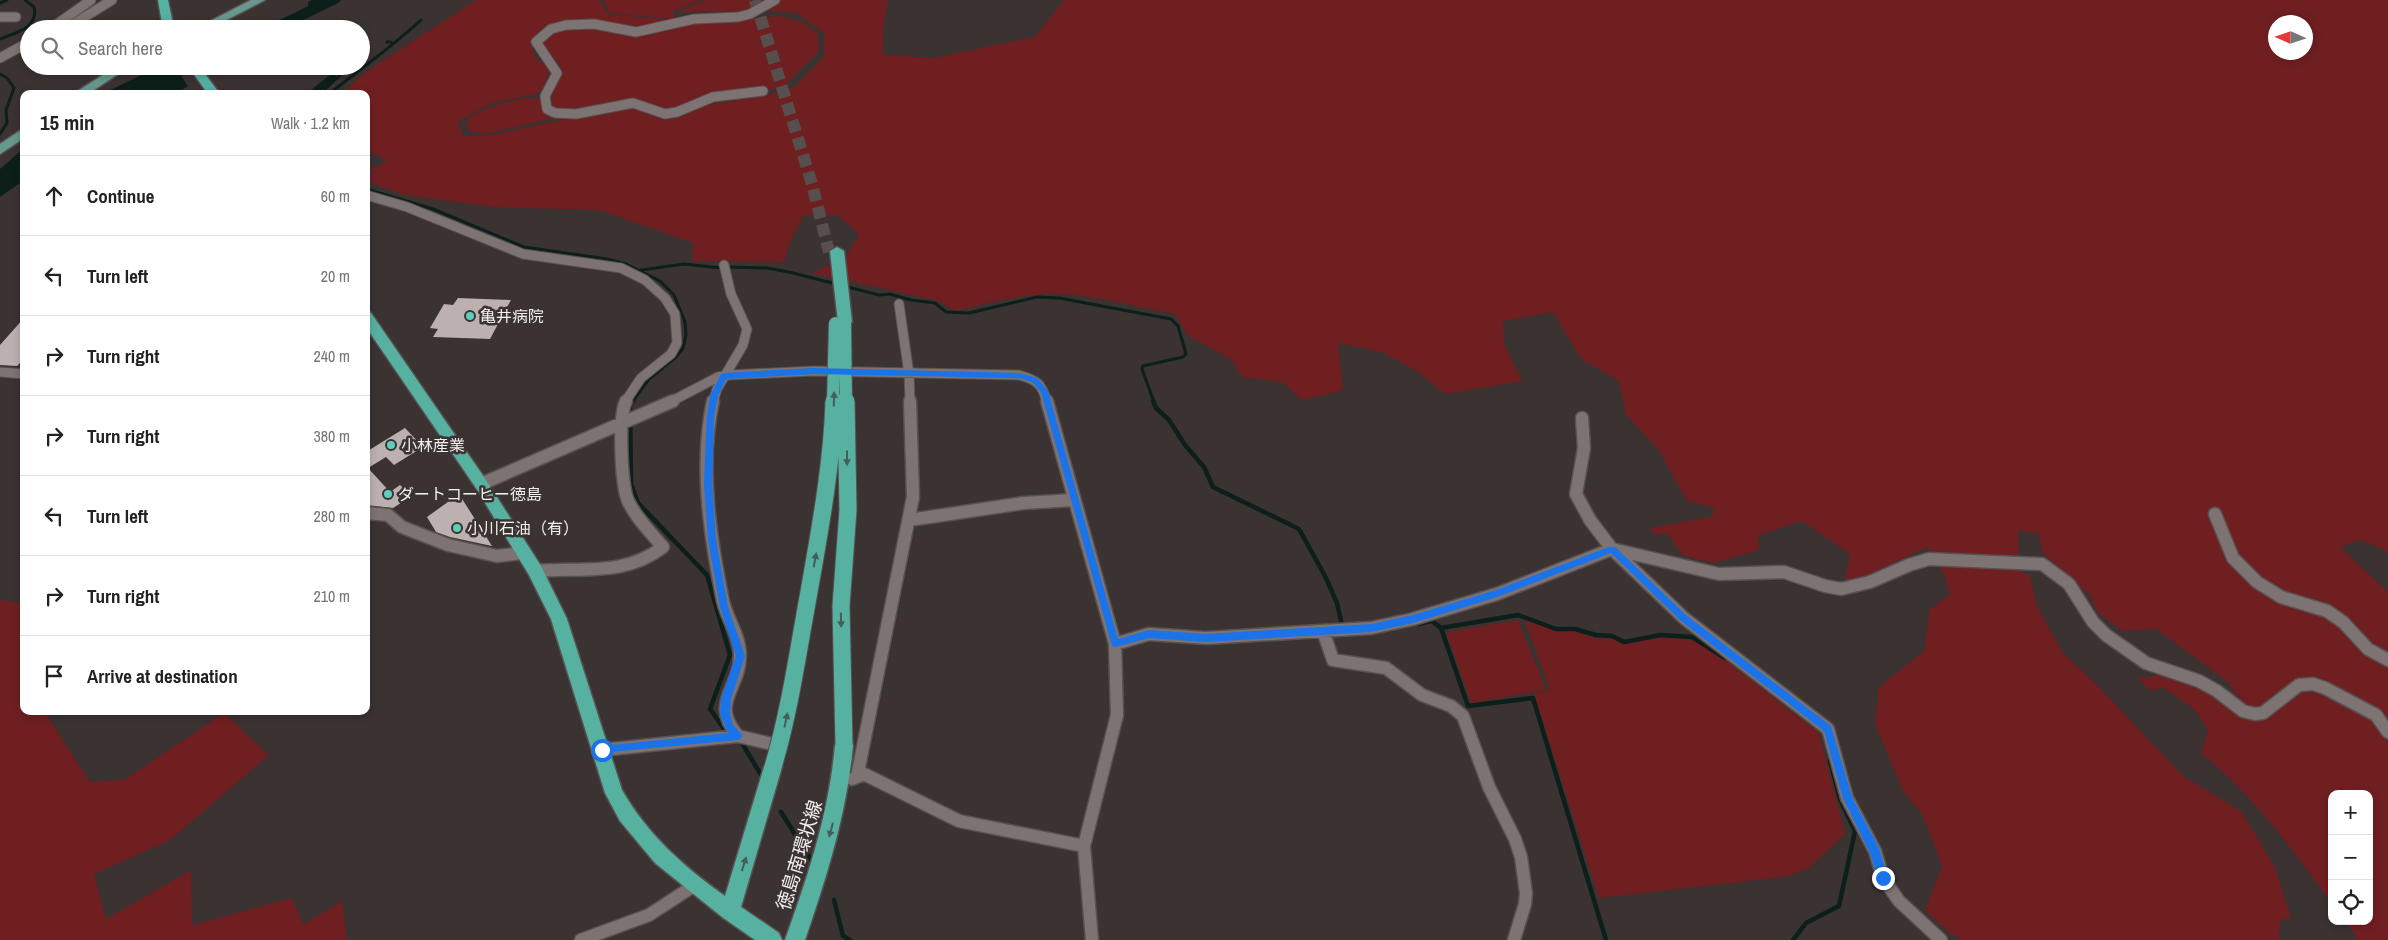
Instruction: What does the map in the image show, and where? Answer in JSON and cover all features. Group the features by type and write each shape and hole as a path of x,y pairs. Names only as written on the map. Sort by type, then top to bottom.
{"highway":[{"path":"163,0 166,20"},
{"path":"200,75 211,90"},
{"path":"730,911 786,722 820,528 833,427 840,323 833,252"},
{"path":"370,322 480,484 535,571 559,619 602,750 614,793 623,813 639,833 694,885 772,940"},
{"name":"徳島南環状線","path":"795,940 850,780 844,745 841,606 848,510 840,323"}],"main road":[{"path":"219,20 260,0"},
{"path":"86,90 111,75"},
{"path":"0,150 20,135"}],"street":[{"path":"63,20 92,0"},
{"path":"80,20 112,0"},
{"path":"763,91 712,97 673,113 664,114 657,113 643,104 633,103 567,116 553,114 547,109 545,96 557,73 555,66 538,51 536,42 550,29 566,25 594,24 636,32 694,19 738,17 750,14 775,0"},
{"path":"2,17 15,8"},
{"path":"2,17 16,17"},
{"path":"0,58 20,47"},
{"path":"370,196 407,208 523,254 621,268 645,280 665,298 675,314 677,343 671,354 642,378 629,395 623,407 620,424 627,499 638,518 663,547 655,556 621,568 535,571"},
{"path":"724,265 729,290 747,329 743,343 714,396 710,416 708,483 712,540 724,607 740,656 726,699 725,714 729,728 738,736"},
{"path":"850,780 913,497 909,374 899,304"},
{"path":"480,484 640,416 724,376 813,371 1019,376 1034,380 1044,391 1073,500 1115,644 1117,715 1105,769 1084,846 1092,940"},
{"path":"0,372 20,374"},
{"path":"1582,418 1584,448 1582,469 1576,494 1590,520 1612,549 1684,618 1828,729 1848,798 1875,851 1883,878 1899,901 1940,940"},
{"path":"909,520 1024,504 1073,500"},
{"path":"370,514 388,515 402,527 448,546 497,556 523,553"},
{"path":"2216,514 2233,558 2257,582 2281,597 2327,611 2343,622 2368,649 2388,660"},
{"path":"1115,644 1149,634 1206,638 1371,628 1413,619 1530,582 1612,549 1719,574 1736,576 1769,570 1785,572 1821,586 1840,590 1865,584 1916,561 1929,559 2042,564 2068,584 2093,622 2106,635 2146,663 2199,681 2217,691 2242,711 2256,714 2263,713 2299,685 2313,684 2325,688 2376,715 2388,732"},
{"path":"1323,631 1333,660 1386,668 1422,695 1452,706 1463,716 1489,787 1515,839 1521,857 1526,893 1525,904 1514,940"},
{"path":"602,750 738,736 766,743"},
{"path":"850,780 864,774 959,820 1084,846"},
{"path":"581,940 649,915 694,885"}],"shaded area":[{"path":"476,0 599,0 608,14 668,20 638,26 576,21 546,26 539,31 530,43 536,59 550,68 543,88 536,94 492,103 458,121 463,136 486,136 628,106 643,110 655,117 677,117 700,106 768,95 794,87 824,57 824,33 796,13 774,11 676,12 706,0 888,0 883,29 883,55 934,58 1034,37 1064,0 2388,0 2388,552 2361,540 2340,547 2388,592 2388,940 2358,940 2348,925 2373,925 2373,790 2328,790 2328,899 2255,805 2220,769 2201,753 2208,730 2195,710 2164,688 2149,690 2137,677 2153,677 2156,670 2181,678 2204,689 2236,713 2254,719 2263,719 2298,693 2265,706 2249,708 2236,695 2228,682 2156,629 2123,631 2098,613 2090,595 2043,553 2038,533 2018,531 2018,568 2030,577 2037,606 2063,653 2096,684 2183,776 2241,811 2275,867 2291,918 2280,920 2279,940 1962,940 1950,933 1925,910 1942,866 1923,816 1902,789 1875,724 1879,687 1924,651 1929,610 1950,594 1945,577 1928,547 1863,577 1845,580 1850,554 1802,521 1758,535 1759,550 1713,563 1682,555 1668,534 1654,534 1650,528 1711,517 1715,508 1687,501 1658,449 1626,415 1619,381 1581,359 1553,312 1503,321 1504,344 1522,381 1445,394 1415,370 1382,352 1338,343 1343,390 1302,400 1282,382 1241,377 1232,360 1187,335 1175,314 1076,295 1061,294 1023,297 955,311 938,301 812,273 846,257 859,234 838,215 804,215 788,246 785,262 692,261 693,243 599,210 494,207 404,195 370,182 370,174 375,173 370,170 370,167 376,168 387,160 370,152 370,90 347,90 361,75 370,75 370,69"},
{"path":"603,0 700,0 673,11 675,19 610,13"},
{"path":"781,16 804,23 818,34 818,52 783,87 664,112 642,101 621,102 589,109 555,112 551,96 562,71 558,62 543,47 543,42 553,33 567,28 594,28 644,34 705,22"},
{"path":"526,98 542,98 559,117 485,134 468,131 467,119 481,111 495,105"},
{"path":"0,600 20,603 20,715 47,715 90,782 124,780 221,715 226,715 269,755 170,840 94,874 106,919 191,870 192,925 292,898 303,925 342,901 347,940 0,940"},
{"path":"1524,618 1555,630 1574,631 1595,638 1611,638 1623,644 1660,637 1695,640 1720,656 1819,733 1845,834 1810,867 1790,876 1599,898 1534,694 1550,690"},
{"path":"1518,620 1546,690 1471,703 1446,632"}],"water":[{"path":"312,0 341,0 309,14 308,2"},
{"path":"141,75 180,75 188,86 182,90 110,90"},
{"path":"330,75 340,77 326,90 311,90"},
{"path":"20,152 20,183 0,197 0,169"}],"building":[{"name":"亀井病院","path":"458,298 511,300 490,339 433,337 438,329 430,328 444,304 453,305"},
{"path":"20,322 20,363 17,366 0,365 0,345"},
{"path":"405,428 423,447 394,465 386,457 370,467 370,450"},
{"path":"370,470 390,492 400,485 412,496 393,508 370,505"},
{"name":"小川石油（有）","path":"459,494 492,546 436,532 427,517"}],"waterway":[{"path":"0,3 7,0"},
{"path":"25,0 34,7 35,14 33,20"},
{"path":"291,20 333,0"},
{"path":"370,62 421,20"},
{"path":"0,39 20,31"},
{"path":"0,74 7,78 14,88 6,110 7,123 0,134"},
{"path":"139,90 171,75"},
{"path":"330,78 334,75"},
{"path":"336,79 340,75"},
{"path":"334,90 353,75"},
{"path":"370,190 433,209 524,247 607,259 626,264 660,281 674,295 685,322 686,335 683,348 676,357 649,379 632,402"},
{"path":"641,270 684,264 721,268"},
{"path":"730,267 767,268 789,272 879,295 890,294 911,300 935,303 946,312 969,313 1037,297 1059,298 1171,319 1178,326 1186,354 1183,357 1143,366 1142,369 1154,402"},
{"path":"633,401 630,405 631,484 638,503 707,575 730,655 710,709 724,729"},
{"path":"1153,401 1156,408 1169,420 1185,445 1204,467 1213,487 1299,529 1325,576 1337,603 1342,625"},
{"path":"1441,628 1518,615 1556,629 1575,629 1596,635 1612,636 1624,642 1661,635 1692,637 1725,658"},
{"path":"1418,624 1432,621 1441,628"},
{"path":"1441,628 1468,706 1533,698 1606,940"},
{"path":"743,745 763,778"},
{"path":"1793,940 1806,923 1839,906 1855,831 1840,799 1830,761"},
{"path":"781,812 813,863"},
{"path":"834,900 843,936 850,940"}],"tunnel":[{"path":"755,0 812,184 829,252"}],"place":[{"name":"亀井病院","path":"470,316"},
{"name":"小林産業","path":"391,445"},
{"name":"ダートコーヒー徳島","path":"388,494"},
{"name":"小川石油（有）","path":"457,528"}],"route":[{"path":"602,750 738,736 729,728 725,714 726,699 739,665 740,656 724,607 712,540 708,483 710,416 714,396 724,376 813,371 1019,376 1034,380 1044,391 1073,500 1115,644 1149,634 1206,638 1371,628 1413,619 1497,594 1612,549 1684,618 1828,729 1848,798 1875,851 1883,878"}]}
